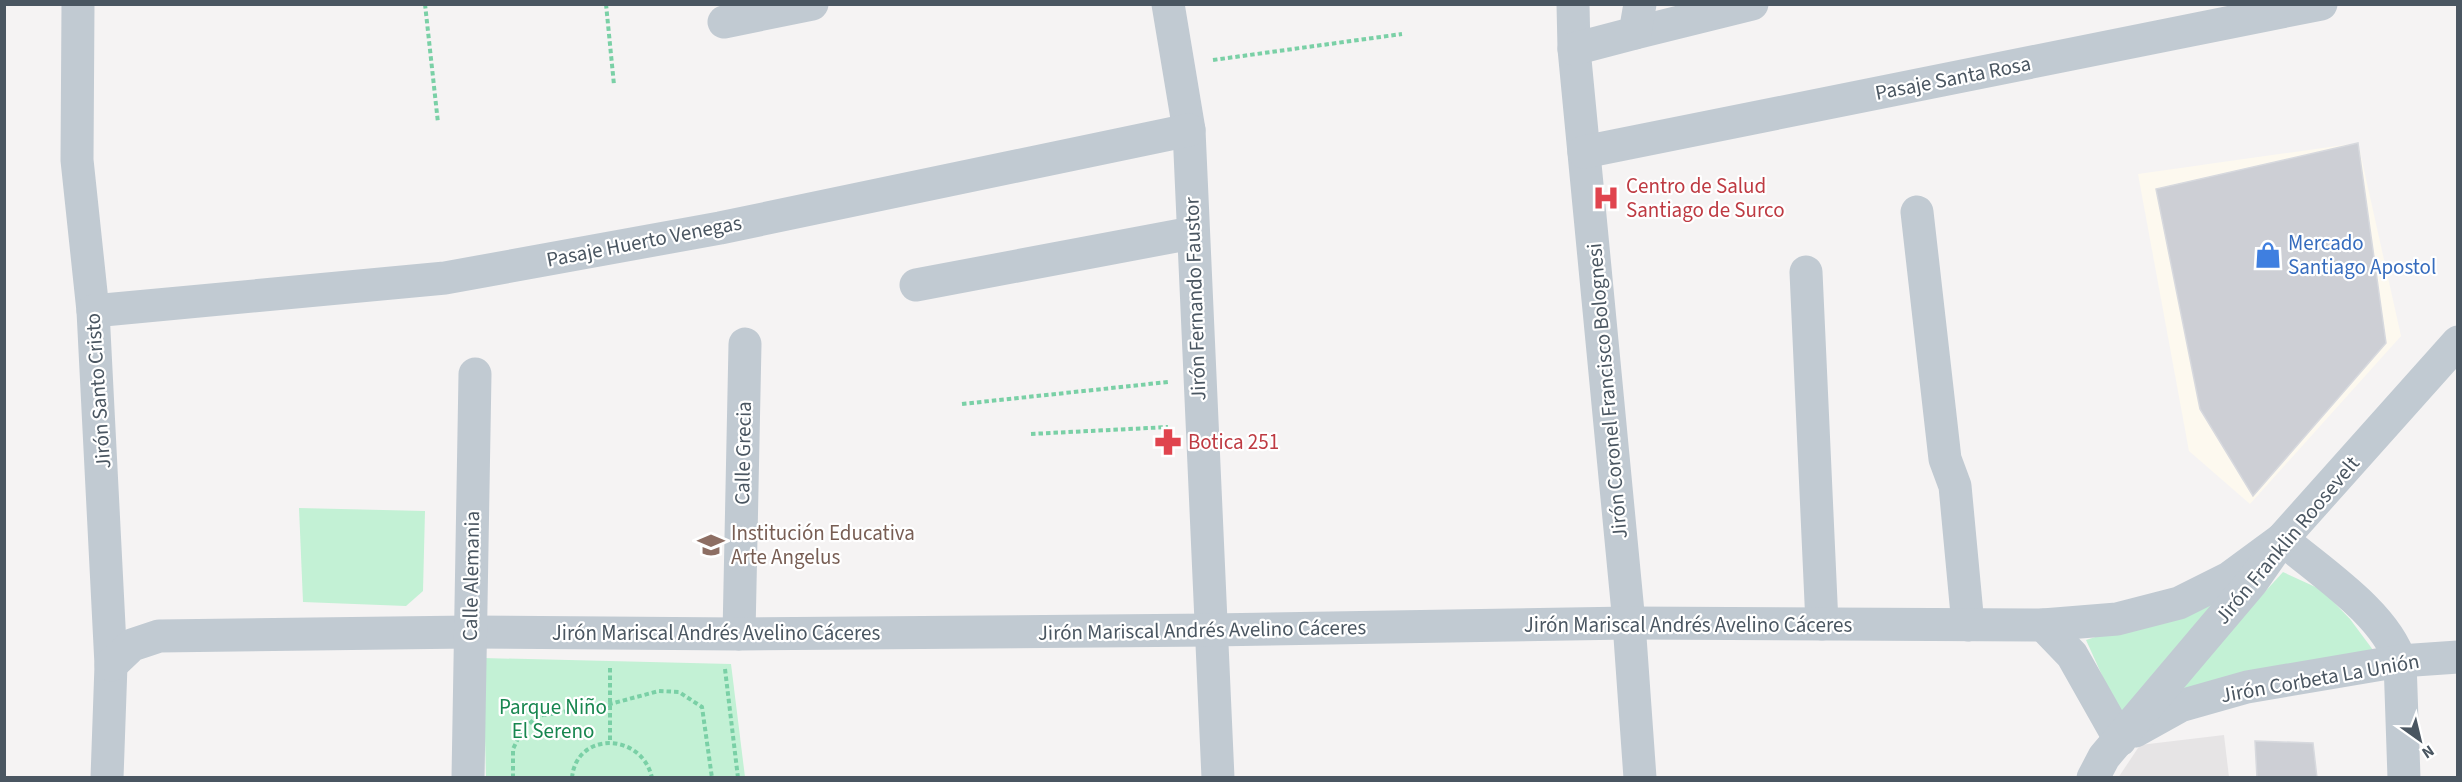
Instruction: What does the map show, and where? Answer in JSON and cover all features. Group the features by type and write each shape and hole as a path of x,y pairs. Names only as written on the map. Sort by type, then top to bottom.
{"street":[{"name":"Jirón Santo Cristo","path":"78,4 77,160 93,311 111,665 107,777"},
{"path":"724,22 812,4"},
{"name":"Jirón Fernando Faustor","path":"1168,4 1189,130 1218,777"},
{"name":"Jirón Coronel Francisco Bolognesi","path":"1573,4 1574,49 1629,623 1641,777"},
{"path":"1574,49 1638,19 1752,4"},
{"name":"Pasaje Santa Rosa","path":"1584,152 2321,4"},
{"name":"Pasaje Huerto Venegas","path":"93,311 445,278 720,228 1189,130"},
{"path":"1917,212 1945,459 1955,486 1968,625"},
{"path":"916,285 1192,233"},
{"path":"1806,272 1822,624"},
{"name":"Jirón Franklin Roosevelt","path":"2093,777 2104,757 2252,582 2282,539 2457,342"},
{"name":"Calle Grecia","path":"739,634 745,344"},
{"name":"Calle Alemania","path":"468,777 475,374"},
{"path":"2282,539 2371,615 2396,647 2400,661 2404,777"},
{"name":"Jirón Mariscal Andrés Avelino Cáceres","path":"111,665 132,645 159,636 469,632 739,634 1210,630 1629,623 2043,625 2116,619 2179,603 2229,578 2282,539"},
{"path":"2043,625 2072,655 2120,740"},
{"name":"Jirón Corbeta La Unión","path":"2120,740 2180,706 2247,687 2400,661 2457,657"}],"path":[{"path":"425,4 438,123"},
{"path":"606,4 614,86"},
{"path":"1178,64 1402,34"},
{"path":"962,404 1199,379"},
{"path":"1031,434 1201,425"},
{"path":"598,665 621,666"},
{"path":"610,666 610,742"},
{"path":"713,668 725,669 738,777"},
{"path":"513,777 513,749 522,730 538,716 610,704 659,691 679,692 692,698 702,707 706,719 712,777"},
{"path":"572,777 578,761 587,751 610,742 635,749 644,757 652,777"}],"shaded area":[{"name":"Mercado Santiago Apostol","path":"2358,143 2401,336 2250,504 2189,451 2138,174"},
{"path":"2224,735 2229,777 2118,778 2140,745"}],"green space":[{"path":"299,508 425,511 423,591 406,606 303,602"},
{"path":"2283,572 2322,590 2350,619 2373,650 2166,700"},
{"path":"2224,596 2120,715 2086,640"},
{"name":"Parque Niño El Sereno","path":"483,658 731,664 745,777 486,777"}],"building":[{"name":"Mercado Santiago Apostol","path":"2358,143 2386,343 2253,496 2200,409 2156,189"},
{"path":"2255,741 2313,743 2317,778 2257,778"}],"place":[{"name":"Centro de Salud Santiago de Surco","path":"1606,198"},
{"name":"Mercado Santiago Apostol","path":"2268,255"},
{"name":"Botica 251","path":"1168,442"},
{"name":"Institución Educativa Arte Angelus","path":"711,545"}]}
